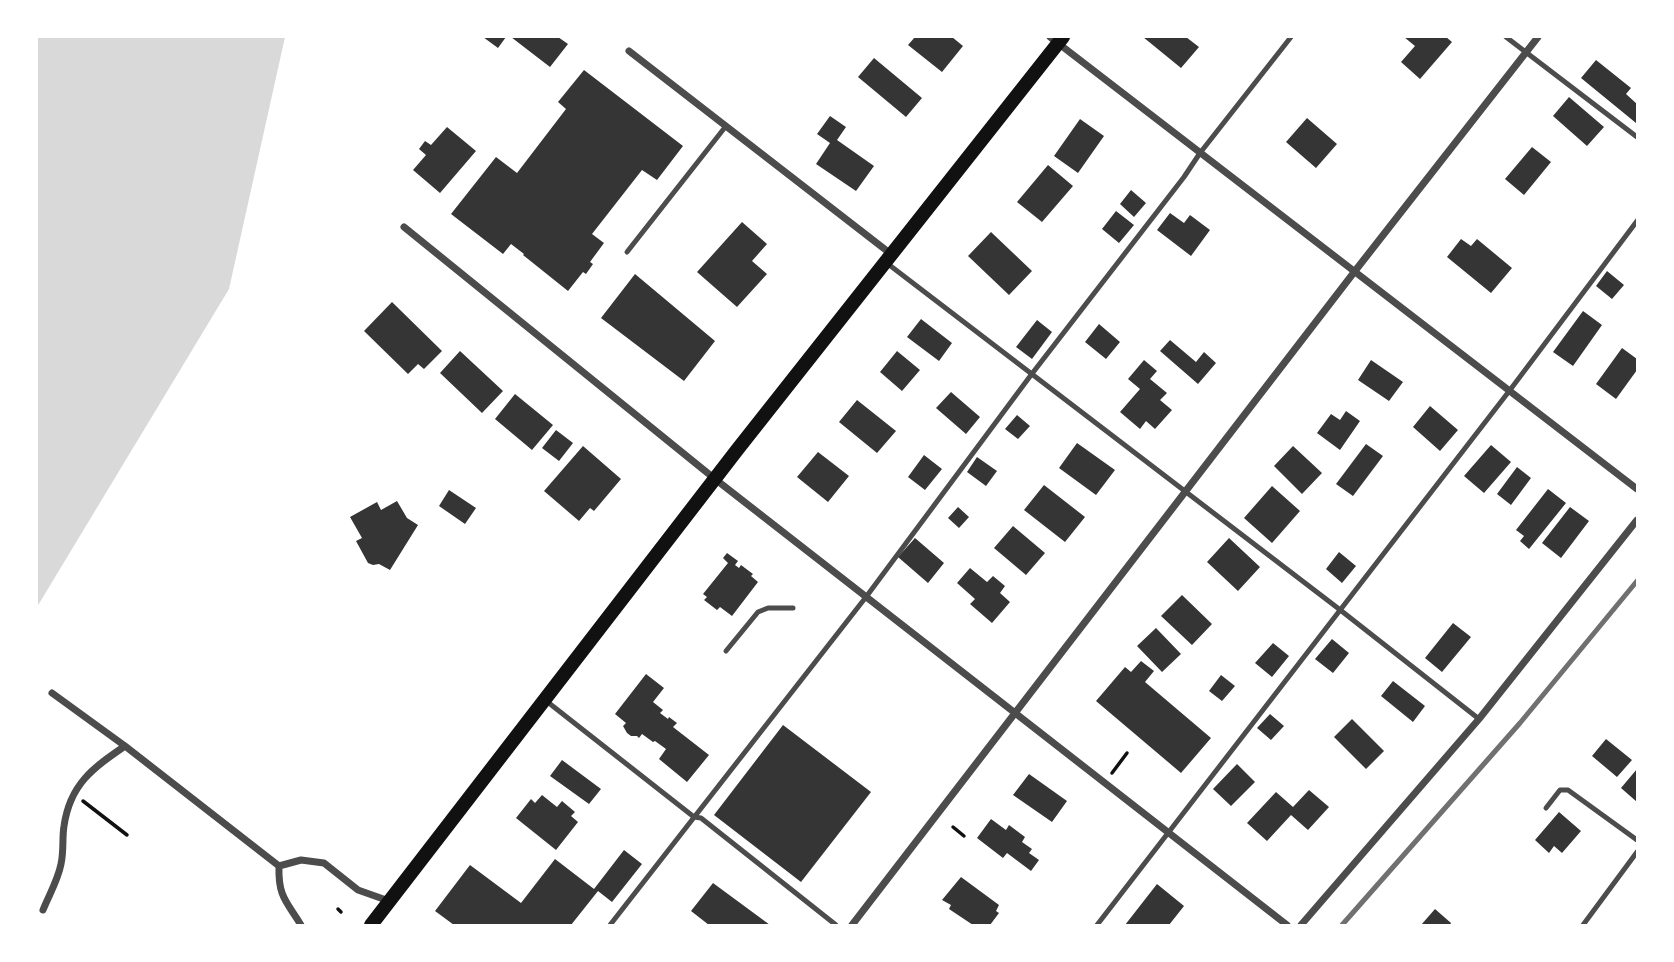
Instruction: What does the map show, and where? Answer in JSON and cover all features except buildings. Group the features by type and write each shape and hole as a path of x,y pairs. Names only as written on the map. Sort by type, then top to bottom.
{"main road":[{"path":"371,925 1057,39"}],"street":[{"path":"852,925 1538,37"},
{"path":"1057,39 1200,153 1637,489"},
{"path":"629,51 888,258"},
{"path":"404,228 715,479 1287,925"},
{"path":"1301,925 1479,719 1637,520"},
{"path":"52,693 279,866"},
{"path":"43,910 60,869 67,812 78,787 99,764 125,746"},
{"path":"279,866 301,860 324,863 358,890 390,901"},
{"path":"279,866 282,895 301,925"}],"lane":[{"path":"610,925 866,597 1031,374 1291,37"},
{"path":"1506,37 1637,137"},
{"path":"627,251 726,126"},
{"path":"1097,925 1637,221"},
{"path":"888,258 1031,374 1479,719"},
{"path":"726,651 758,612 768,608 793,608"},
{"path":"545,700 836,925"},
{"path":"1546,808 1560,790 1568,790 1637,840"},
{"path":"1583,925 1637,852"}],"path":[{"path":"1104,782 1127,753"},
{"path":"82,800 127,835"},
{"path":"953,827 964,836"}],"shaded area":[{"path":"37,37 285,37 229,289 37,607"}],"railway":[{"path":"1342,925 1520,723 1637,581"}]}
